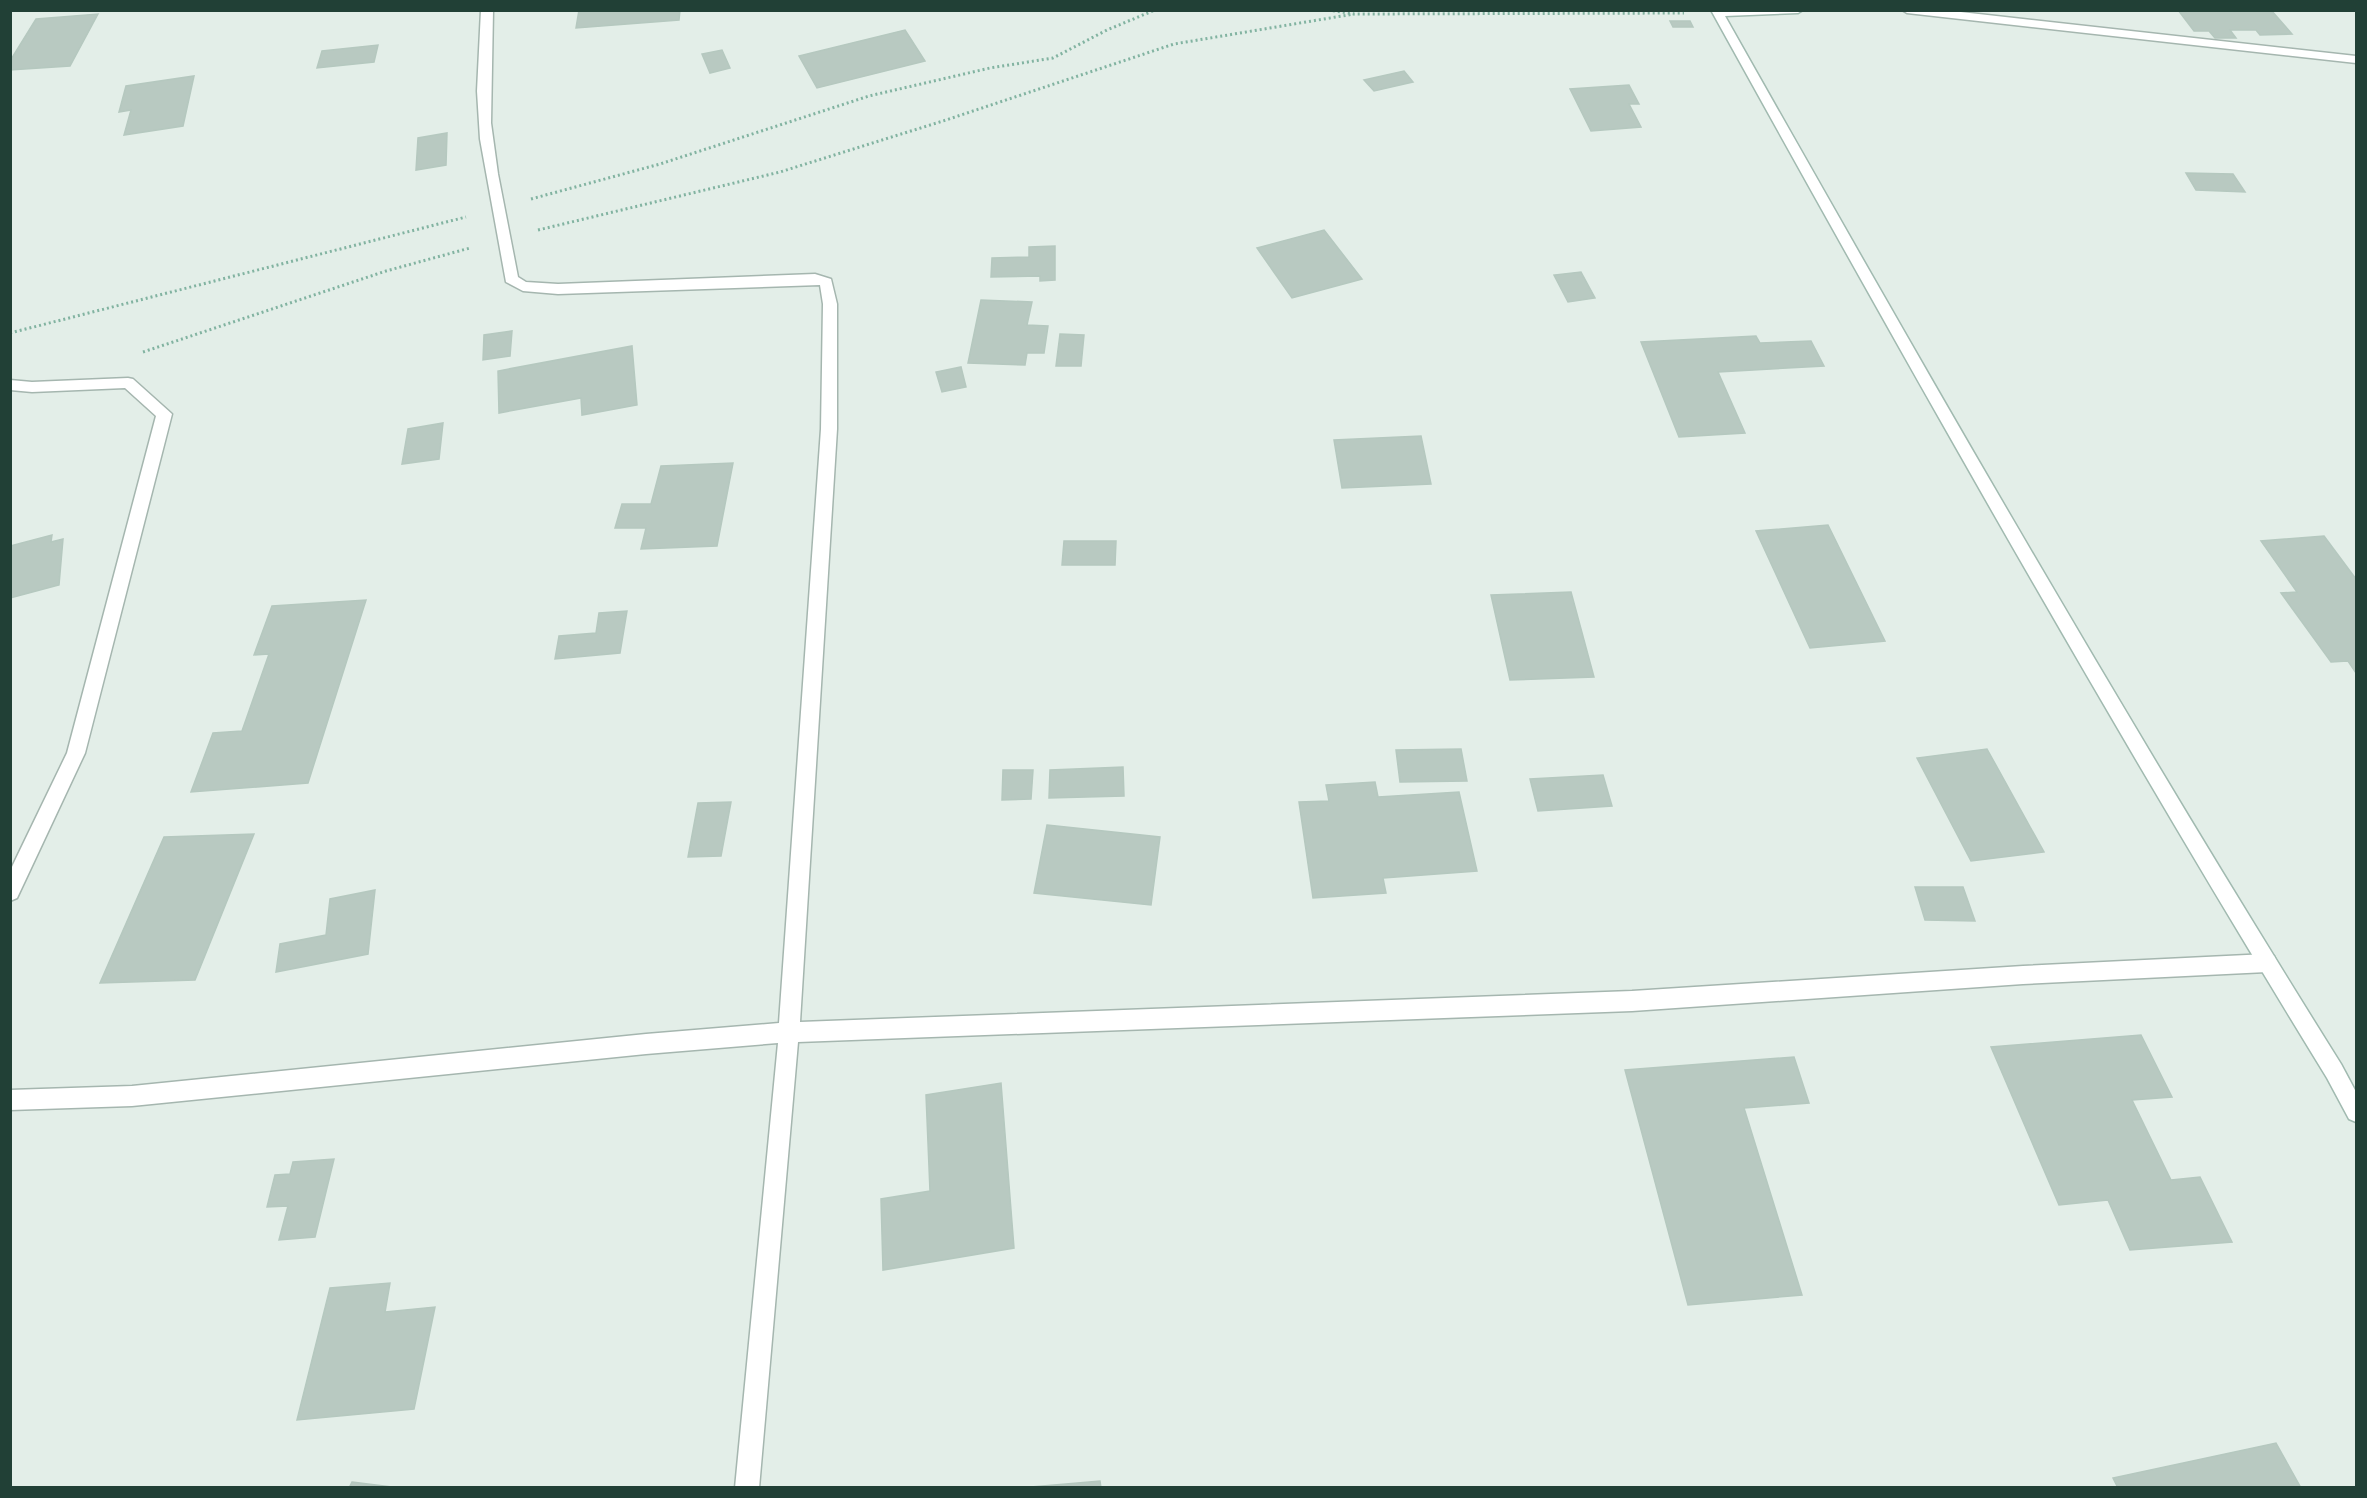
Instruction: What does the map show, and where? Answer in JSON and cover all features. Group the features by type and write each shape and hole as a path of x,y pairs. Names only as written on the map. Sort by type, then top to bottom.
{"street":[{"path":"487,10 483,72 486,138 506,238 511,279 524,286 558,289 815,279 826,282 830,304 830,429 789,1032 747,1488"},
{"path":"1798,10 1717,12 1863,273 2267,963 2334,1071 2356,1113"},
{"path":"1907,10 2356,60"},
{"path":"10,384 32,387 128,383 164,414 76,753 10,892"},
{"path":"10,1100 132,1096 646,1044 789,1032 1632,1001 2023,975 2267,963"}],"path":[{"path":"10,333 499,208 660,164 869,96 990,68 1053,58 1107,30 1155,10"},
{"path":"1328,10 1354,14 1717,12"},
{"path":"133,356 386,271 506,238 780,172 946,120 1174,44 1354,14"}],"building":[{"path":"579,10 680,10 679,20 576,28"},
{"path":"2178,10 2271,10 2292,34 2260,35 2256,30 2230,30 2236,38 2215,38 2209,31 2194,31"},
{"path":"98,14 70,66 10,70 10,61 36,19"},
{"path":"1670,21 1690,21 1693,27 1673,27"},
{"path":"905,30 925,61 817,88 799,56"},
{"path":"378,45 374,62 317,68 322,51"},
{"path":"722,50 730,68 710,73 702,54"},
{"path":"1404,71 1413,82 1374,91 1364,80"},
{"path":"194,76 183,126 124,135 131,110 119,112 126,86"},
{"path":"1629,85 1639,104 1629,104 1641,127 1591,131 1570,89"},
{"path":"447,133 446,165 416,170 418,138"},
{"path":"2186,173 2233,174 2245,192 2196,190"},
{"path":"1324,230 1362,279 1292,298 1257,248"},
{"path":"1055,246 1055,280 1040,281 1040,276 991,277 992,258 1029,257 1029,247"},
{"path":"1581,272 1595,298 1568,302 1554,275"},
{"path":"981,300 1032,302 1027,325 1048,326 1044,353 1027,353 1025,365 968,363"},
{"path":"512,331 510,356 483,360 484,335"},
{"path":"1060,334 1084,335 1081,366 1056,366"},
{"path":"1756,336 1760,343 1811,341 1824,366 1718,372 1745,433 1679,437 1641,342"},
{"path":"632,346 637,405 582,415 581,398 499,413 498,371"},
{"path":"961,367 966,387 942,392 936,372"},
{"path":"443,423 439,459 402,464 408,429"},
{"path":"1421,436 1431,484 1342,488 1334,440"},
{"path":"733,463 717,546 641,549 646,528 615,528 622,504 651,504 661,466"},
{"path":"1828,525 1885,641 1810,648 1756,531"},
{"path":"52,535 51,542 63,539 59,585 10,598 10,546"},
{"path":"2324,536 2356,579 2356,673 2348,661 2331,662 2281,593 2297,592 2261,541"},
{"path":"1064,541 1116,541 1115,565 1062,565"},
{"path":"1571,592 1594,677 1510,680 1491,595"},
{"path":"366,600 308,783 191,792 213,733 242,731 269,654 254,655 272,606"},
{"path":"627,611 620,653 555,659 559,636 596,633 599,613"},
{"path":"1461,749 1467,781 1400,782 1396,750"},
{"path":"1987,749 2044,852 1971,861 1917,758"},
{"path":"1123,767 1124,796 1049,798 1050,770"},
{"path":"1003,770 1033,770 1031,799 1002,800"},
{"path":"1603,775 1612,806 1538,811 1530,779"},
{"path":"1375,782 1378,797 1459,792 1477,871 1383,878 1386,893 1313,898 1299,802 1329,801 1326,785"},
{"path":"731,802 721,856 688,857 698,803"},
{"path":"1047,825 1160,837 1151,905 1034,893"},
{"path":"254,834 195,980 100,983 164,837"},
{"path":"1915,887 1963,887 1975,921 1925,920"},
{"path":"375,890 368,954 276,972 280,944 326,935 330,899"},
{"path":"2141,1035 2172,1097 2132,1100 2171,1180 2200,1177 2232,1242 2130,1250 2108,1200 2059,1205 1991,1047"},
{"path":"1794,1057 1809,1103 1744,1108 1802,1295 1688,1305 1625,1070"},
{"path":"1001,1083 1014,1248 883,1270 881,1199 930,1191 926,1095"},
{"path":"334,1159 315,1237 279,1240 288,1206 267,1207 275,1175 290,1174 293,1162"},
{"path":"390,1283 385,1312 435,1307 414,1409 297,1420 330,1288"},
{"path":"2276,1443 2301,1488 2118,1488 2113,1478"},
{"path":"1100,1481 1101,1488 1019,1488"},
{"path":"352,1482 400,1488 349,1488"}]}
